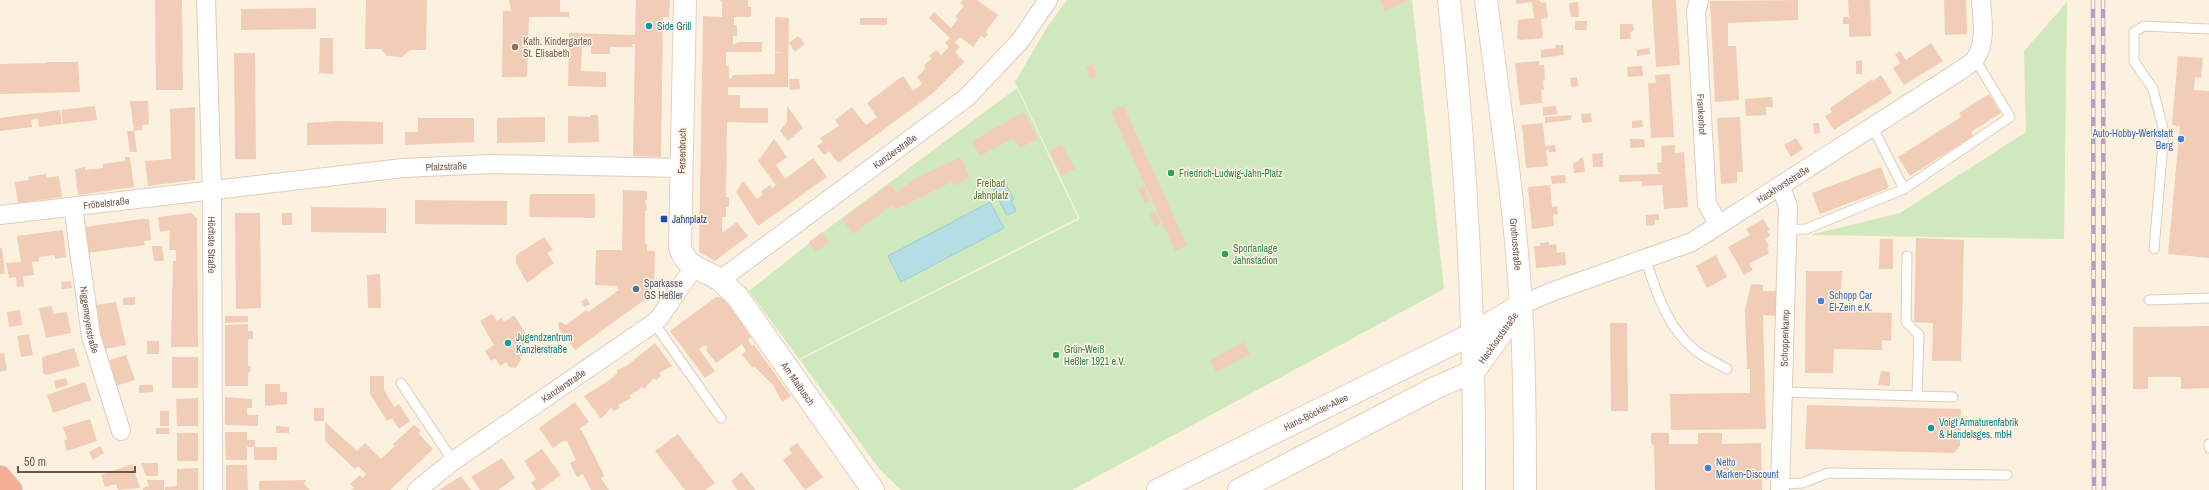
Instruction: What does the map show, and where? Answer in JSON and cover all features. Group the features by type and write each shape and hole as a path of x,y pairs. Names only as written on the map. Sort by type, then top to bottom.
{"highway":[{"path":"0,476 11,490"}],"street":[{"name":"Höchste Straße","path":"206,0 212,189 213,490"},
{"name":"Fersenbruch","path":"685,0 680,247 685,260 694,267 720,280"},
{"name":"Kanzlerstraße","path":"720,280 966,98 1020,41 1048,0"},
{"path":"1449,0 1459,87 1474,333 1474,490"},
{"name":"Grothusstraße","path":"1486,0 1510,187 1521,305 1526,408 1525,490"},
{"name":"Frankenhof","path":"1699,0 1696,11 1707,204 1719,225"},
{"path":"1975,59 1981,47 1983,34 1981,0"},
{"name":"Hackhorststraße","path":"1474,333 1521,305 1645,258 1692,242 1781,187 1872,126 1958,72 1975,59"},
{"name":"Pfalzstraße","path":"212,189 403,168 491,164 682,168"},
{"name":"Schoppenkamp","path":"1781,187 1788,207 1781,487"},
{"name":"Fröbelstraße","path":"0,215 212,189"},
{"name":"Niggemeyerstraße","path":"73,207 91,336 121,430"},
{"name":"Kanzlerstraße","path":"417,490 453,461 654,322 660,317 694,267"},
{"name":"Am Maibusch","path":"720,280 737,296 873,490"},
{"name":"Hackhorststraße","path":"1474,371 1521,305"},
{"name":"Hans-Böckler-Allee","path":"1158,490 1474,333"},
{"path":"1239,490 1435,388 1474,371"}],"lane":[{"path":"2154,249 2164,132 2153,89 2134,61 2134,32 2144,26 2209,29"},
{"path":"1787,230 1806,229 1904,189 2010,117 1975,59"},
{"path":"1872,126 1904,189"},
{"path":"1907,256 1906,322 1919,335 1917,396"},
{"path":"1645,258 1660,303 1676,329 1695,350 1727,369"},
{"path":"2149,300 2209,298"},
{"path":"654,322 722,418"},
{"path":"401,383 453,461"},
{"path":"1783,392 1953,396"},
{"path":"1781,487 1802,483 1828,473 2007,475"}],"green space":[{"name":"Sportanlage Jahnstadion","path":"1067,0 1412,0 1444,289 1072,490 901,490 880,470 800,360 1080,219 1015,82 1047,27"},
{"path":"2067,2 2064,239 1810,235 1900,213 2026,132 2024,51"},
{"name":"Freibad Jahnplatz","path":"1017,88 1078,218 799,359 749,291 831,226"}],"water":[{"path":"1005,183 1014,199 1011,201 1016,211 1007,215 993,190"},
{"path":"990,202 1004,228 901,282 888,256"}],"building":[{"path":"155,0 182,0 183,90 156,90"},
{"path":"366,0 427,0 426,50 410,50 402,57 387,56 381,49 365,49"},
{"name":"Kath. Kindergarten St. Elisabeth","path":"509,0 560,0 560,12 569,12 569,17 529,17 527,77 502,77 503,11 511,11"},
{"path":"636,0 670,0 669,17 663,17 661,157 633,156 635,44 631,44 633,47 610,47 610,54 591,54 591,47 582,47 581,71 606,72 606,87 568,86 569,33 635,35"},
{"path":"720,0 748,0 748,7 751,7 751,17 734,17 734,25 737,25 737,36 733,36 733,45 738,42 762,42 762,52 726,52 726,66 729,66 729,78 731,79 733,75 775,74 775,53 785,53 775,52 775,17 789,18 788,87 728,87 728,95 740,95 740,108 768,108 768,123 727,122 726,197 729,197 729,207 726,207 726,217 722,217 722,233 737,222 748,236 715,261 699,252 703,16 722,17 722,2"},
{"path":"963,0 977,0 998,15 986,31 988,34 985,38 981,36 973,47 960,37 955,42 960,47 955,52 964,62 932,94 838,163 829,151 824,155 817,146 823,142 820,138 839,126 835,120 852,107 866,125 877,117 867,103 893,83 903,76 913,91 922,84 917,77 926,68 924,65 932,58 929,56 936,50 941,55 949,47 945,43 950,38 929,18 934,12 951,28 958,19 955,17 964,6 960,3"},
{"path":"1380,0 1409,0 1385,11"},
{"path":"1516,0 1539,0 1542,3 1546,2 1548,18 1541,19 1543,38 1517,39 1518,20 1534,18 1532,2 1516,4"},
{"path":"1652,0 1676,0 1680,65 1656,67"},
{"path":"1798,0 1798,20 1728,23 1728,46 1736,46 1739,100 1715,102 1710,1"},
{"path":"1848,0 1870,0 1871,36 1849,37 1849,24 1843,24 1843,17 1849,17"},
{"path":"1944,0 1966,0 1967,34 1945,35"},
{"path":"1578,2 1579,17 1571,17 1569,3"},
{"path":"316,8 316,29 241,30 241,9"},
{"path":"860,18 887,18 887,25 860,25"},
{"path":"1575,21 1587,21 1587,30 1575,30"},
{"path":"1620,24 1633,24 1634,31 1630,32 1631,39 1620,39"},
{"path":"798,36 805,44 795,52 789,43"},
{"path":"320,38 333,38 333,74 319,73"},
{"path":"1931,43 1943,61 1904,85 1893,68 1900,63 1895,54 1900,51 1906,60"},
{"path":"1555,45 1563,45 1564,55 1541,58 1541,50 1556,48"},
{"path":"1649,48 1650,54 1637,56 1637,50"},
{"path":"234,53 255,53 256,159 235,159"},
{"path":"2178,56 2203,58 2201,78 2195,77 2194,90 2209,91 2209,258 2168,254 2180,126 2172,125"},
{"path":"1862,60 1862,74 1856,74 1856,61"},
{"path":"1539,61 1539,65 1544,65 1545,80 1543,81 1544,90 1541,90 1542,103 1520,105 1515,63"},
{"path":"78,62 80,92 0,94 0,64"},
{"path":"1093,64 1097,76 1090,78 1086,66"},
{"path":"1642,66 1643,76 1628,77 1627,67"},
{"path":"1670,74 1674,137 1651,138 1648,83 1656,83 1655,75"},
{"path":"1881,75 1892,93 1834,130 1825,116 1832,112 1830,108 1872,79 1873,81"},
{"path":"1577,77 1578,86 1571,87 1570,78"},
{"path":"789,79 799,79 800,89 790,90"},
{"path":"1989,94 2001,113 1971,132 1973,136 1910,176 1898,157 1961,117 1959,113"},
{"path":"1772,97 1773,107 1766,107 1766,115 1746,116 1745,99"},
{"path":"130,101 148,101 149,124 142,125 142,130 134,131"},
{"path":"1123,105 1187,245 1175,251 1111,111"},
{"path":"95,106 97,120 63,124 61,110"},
{"path":"787,106 803,128 788,141 780,131 787,122"},
{"path":"1556,106 1557,114 1543,116 1543,107"},
{"path":"195,107 195,180 148,186 145,161 171,159 170,109"},
{"path":"60,110 62,124 39,127 38,119 31,120 32,127 0,131 0,118"},
{"path":"1024,112 1038,139 1020,148 1014,138 980,156 972,141"},
{"path":"1591,113 1592,122 1582,123 1581,114"},
{"path":"590,115 598,115 599,142 568,143 568,116 590,117"},
{"path":"1571,115 1571,120 1545,123 1545,117"},
{"path":"545,117 545,142 497,143 497,118"},
{"path":"1740,117 1743,172 1737,172 1737,183 1721,184 1717,118"},
{"path":"418,118 474,118 474,142 405,145 405,132 418,132"},
{"path":"1642,120 1643,127 1632,128 1632,121"},
{"path":"337,121 383,122 383,144 307,145 307,123"},
{"path":"1543,123 1545,146 1555,145 1556,152 1549,152 1549,149 1546,150 1548,166 1526,168 1522,125"},
{"path":"1813,123 1819,123 1820,133 1814,134"},
{"path":"127,131 134,131 137,152 130,152"},
{"path":"1796,138 1803,149 1791,157 1784,145"},
{"path":"774,139 787,157 776,165 785,179 813,158 827,177 758,226 736,192 743,181 757,199 763,194 761,191 770,185 772,188 776,185 758,161"},
{"path":"1630,139 1644,139 1645,147 1630,148"},
{"path":"1062,144 1075,169 1062,176 1049,151"},
{"path":"1675,145 1675,153 1684,152 1688,207 1664,209 1662,181 1662,185 1642,186 1642,181 1619,182 1619,175 1662,174 1658,172 1657,163 1662,162 1661,146"},
{"path":"1603,153 1603,167 1593,167 1592,154"},
{"path":"125,157 130,157 134,187 78,195 75,169 85,167 85,170 103,168 103,164 125,161"},
{"path":"960,157 970,177 954,186 952,182 895,210 892,205 853,234 842,220 890,184 896,193 913,180"},
{"path":"1583,157 1585,172 1574,173 1573,164"},
{"path":"1881,167 1889,188 1820,214 1812,193"},
{"path":"46,174 46,178 59,176 62,197 18,203 15,182 29,180 28,177"},
{"path":"1565,175 1566,183 1552,184 1551,176"},
{"path":"1550,185 1552,207 1557,206 1558,214 1553,215 1554,226 1532,229 1528,187"},
{"path":"1144,186 1150,202 1145,204 1138,189"},
{"path":"623,190 646,191 647,193 647,200 645,200 647,211 645,211 645,244 647,244 647,251 655,251 654,286 644,294 647,298 575,350 559,329 558,323 561,322 566,325 586,310 588,312 619,290 616,286 595,285 596,250 622,250"},
{"path":"530,194 595,194 595,218 529,217"},
{"path":"415,200 507,201 507,225 415,224"},
{"path":"311,207 386,208 386,233 311,232"},
{"path":"1155,211 1161,224 1155,226 1149,214"},
{"path":"191,213 197,218 198,347 171,347 173,261 176,261 176,250 169,250 170,230 160,232 158,217"},
{"path":"235,213 260,213 261,308 236,309"},
{"path":"282,213 292,213 292,225 282,225"},
{"path":"1659,214 1659,220 1655,220 1655,225 1646,226 1646,215"},
{"path":"149,219 151,240 144,241 145,245 87,253 84,227"},
{"path":"1763,219 1770,230 1767,231 1770,236 1765,239 1769,246 1767,248 1769,253 1749,264 1753,270 1744,275 1728,247 1750,235 1746,229"},
{"path":"63,230 66,257 55,259 55,255 39,257 39,261 32,262 34,275 23,276 24,286 17,287 16,277 9,278 6,263 21,262 17,236"},
{"path":"822,232 829,242 816,252 809,242"},
{"path":"544,237 553,250 547,253 554,263 527,283 516,263 516,255"},
{"path":"1916,238 1964,240 1961,361 1932,361 1933,323 1914,322"},
{"path":"1880,239 1893,239 1893,269 1879,269"},
{"path":"1549,242 1549,245 1556,244 1557,253 1565,252 1566,265 1536,268 1534,246 1540,246 1540,243"},
{"path":"152,246 162,246 164,261 154,261"},
{"path":"0,248 2,248 5,274 0,274"},
{"path":"1716,255 1727,277 1707,288 1696,266"},
{"path":"1806,271 1842,271 1841,291 1836,291 1835,311 1892,313 1891,341 1882,340 1882,350 1834,349 1833,373 1805,373"},
{"path":"380,274 381,308 368,308 367,275"},
{"path":"71,281 72,288 62,289 61,282"},
{"path":"1751,284 1763,285 1763,291 1776,291 1776,316 1763,315 1766,429 1671,430 1670,394 1750,393 1750,369 1747,369 1745,310"},
{"path":"135,297 135,305 123,305 123,298"},
{"path":"716,297 724,298 752,336 748,340 752,346 754,345 791,396 782,402 773,385 755,367 752,368 742,354 746,351 742,344 716,363 706,350 708,348 705,345 699,349 715,371 705,378 670,331"},
{"path":"586,298 590,304 585,307 581,302"},
{"path":"116,302 126,345 104,349 95,305"},
{"path":"52,306 53,314 67,312 71,333 46,338 39,308"},
{"path":"20,310 22,325 9,327 7,312"},
{"name":"Jugendzentrum Kanzlerstraße","path":"492,314 497,321 502,317 504,322 514,315 528,337 522,341 529,351 520,357 521,359 516,368 509,367 506,362 500,366 495,358 491,361 485,351 494,345 480,321"},
{"path":"225,316 248,316 248,322 225,323"},
{"path":"1610,323 1627,323 1628,411 1611,411"},
{"path":"248,324 248,331 253,331 253,339 248,339 248,366 251,366 250,372 248,373 248,386 225,386 225,325"},
{"path":"2209,326 2209,388 2181,389 2181,377 2148,377 2148,389 2133,389 2133,327"},
{"path":"29,334 33,355 21,357 17,336"},
{"path":"147,341 159,341 159,354 147,354"},
{"path":"1244,342 1250,354 1216,372 1210,360"},
{"path":"655,343 672,366 659,373 661,376 656,380 654,378 644,389 642,387 629,396 631,398 618,405 620,407 614,411 611,408 601,419 584,396 605,383 617,374 617,370 625,367"},
{"path":"74,348 80,366 47,375 43,373 42,357"},
{"path":"4,353 7,370 0,372 0,354"},
{"path":"126,355 135,380 116,386 107,361"},
{"path":"172,357 198,357 198,388 172,388"},
{"path":"1881,371 1890,372 1890,386 1878,385"},
{"path":"370,376 384,376 384,390 394,407 399,404 410,421 399,429 392,418 387,421 370,394"},
{"path":"66,378 68,385 56,389 54,381"},
{"path":"85,382 91,400 53,413 47,395"},
{"path":"265,384 280,384 280,392 287,392 287,404 265,406"},
{"path":"139,385 153,385 153,392 139,393"},
{"path":"225,397 252,399 252,408 247,408 247,415 258,415 258,426 225,425"},
{"path":"198,398 198,426 177,426 176,399"},
{"path":"575,402 589,422 579,429 582,431 602,471 604,476 601,478 609,490 591,490 583,474 577,477 570,463 576,460 567,441 563,441 553,448 539,428"},
{"path":"1807,405 1961,409 1960,446 1954,453 1805,449"},
{"path":"314,408 324,408 324,421 314,421"},
{"path":"160,411 169,411 169,426 160,426"},
{"path":"90,419 97,441 67,451 64,441 67,439 63,427"},
{"path":"325,422 357,451 365,443 381,459 395,446 393,444 414,425 421,431 418,433 433,449 390,490 351,490 354,488 350,484 360,475 363,478 366,474 358,466 355,469 325,441"},
{"path":"276,426 289,427 289,433 276,433"},
{"path":"156,428 169,428 169,434 156,434"},
{"path":"225,432 247,432 247,440 255,440 255,447 277,447 277,460 254,460 254,447 247,447 247,460 226,460"},
{"path":"177,433 198,433 198,461 177,461"},
{"name":"Netto Marken-Discount","path":"1651,433 1669,433 1669,444 1698,444 1698,433 1722,433 1722,444 1761,443 1762,490 1655,490 1654,446 1651,443"},
{"path":"678,434 715,483 705,490 685,490 655,451"},
{"path":"797,443 823,477 805,490 783,460 792,453 789,449"},
{"path":"100,446 104,453 93,460 89,452"},
{"path":"542,449 561,475 540,490 536,490 531,483 536,479 524,461"},
{"path":"502,458 515,478 498,490 480,490 471,477"},
{"path":"141,463 158,463 158,476 146,476"},
{"path":"132,464 140,488 118,490 116,484 105,487 101,475"},
{"path":"226,465 247,465 248,490 226,490"},
{"path":"198,468 198,490 165,490 165,487 177,486 177,469"},
{"path":"742,472 755,490 737,490 731,481"},
{"path":"461,476 471,490 439,490"},
{"path":"147,480 164,480 164,490 143,490 143,488 149,486"},
{"path":"306,480 304,484 310,490 259,490 259,481"}],"railway":[{"path":"2093,0 2094,490"},
{"path":"2103,0 2104,490"}],"place":[{"name":"Side Grill","path":"649,26"},
{"name":"Kath. Kindergarten St. Elisabeth","path":"515,47"},
{"name":"Auto-Hobby-Werkstatt Berg","path":"2181,139"},
{"name":"Friedrich-Ludwig-Jahn-Platz","path":"1171,173"},
{"name":"Jahnplatz","path":"664,219"},
{"name":"Sportanlage Jahnstadion","path":"1225,254"},
{"name":"Sparkasse GS Heßler","path":"636,289"},
{"name":"Schopp Car El-Zein e.K.","path":"1821,301"},
{"name":"Jugendzentrum Kanzlerstraße","path":"508,343"},
{"name":"Grün-Weiß Heßler 1921 e.V.","path":"1056,355"},
{"name":"Voigt Armaturenfabrik & Handelsges. mbH","path":"1931,428"},
{"name":"Netto Marken-Discount","path":"1708,468"}]}
